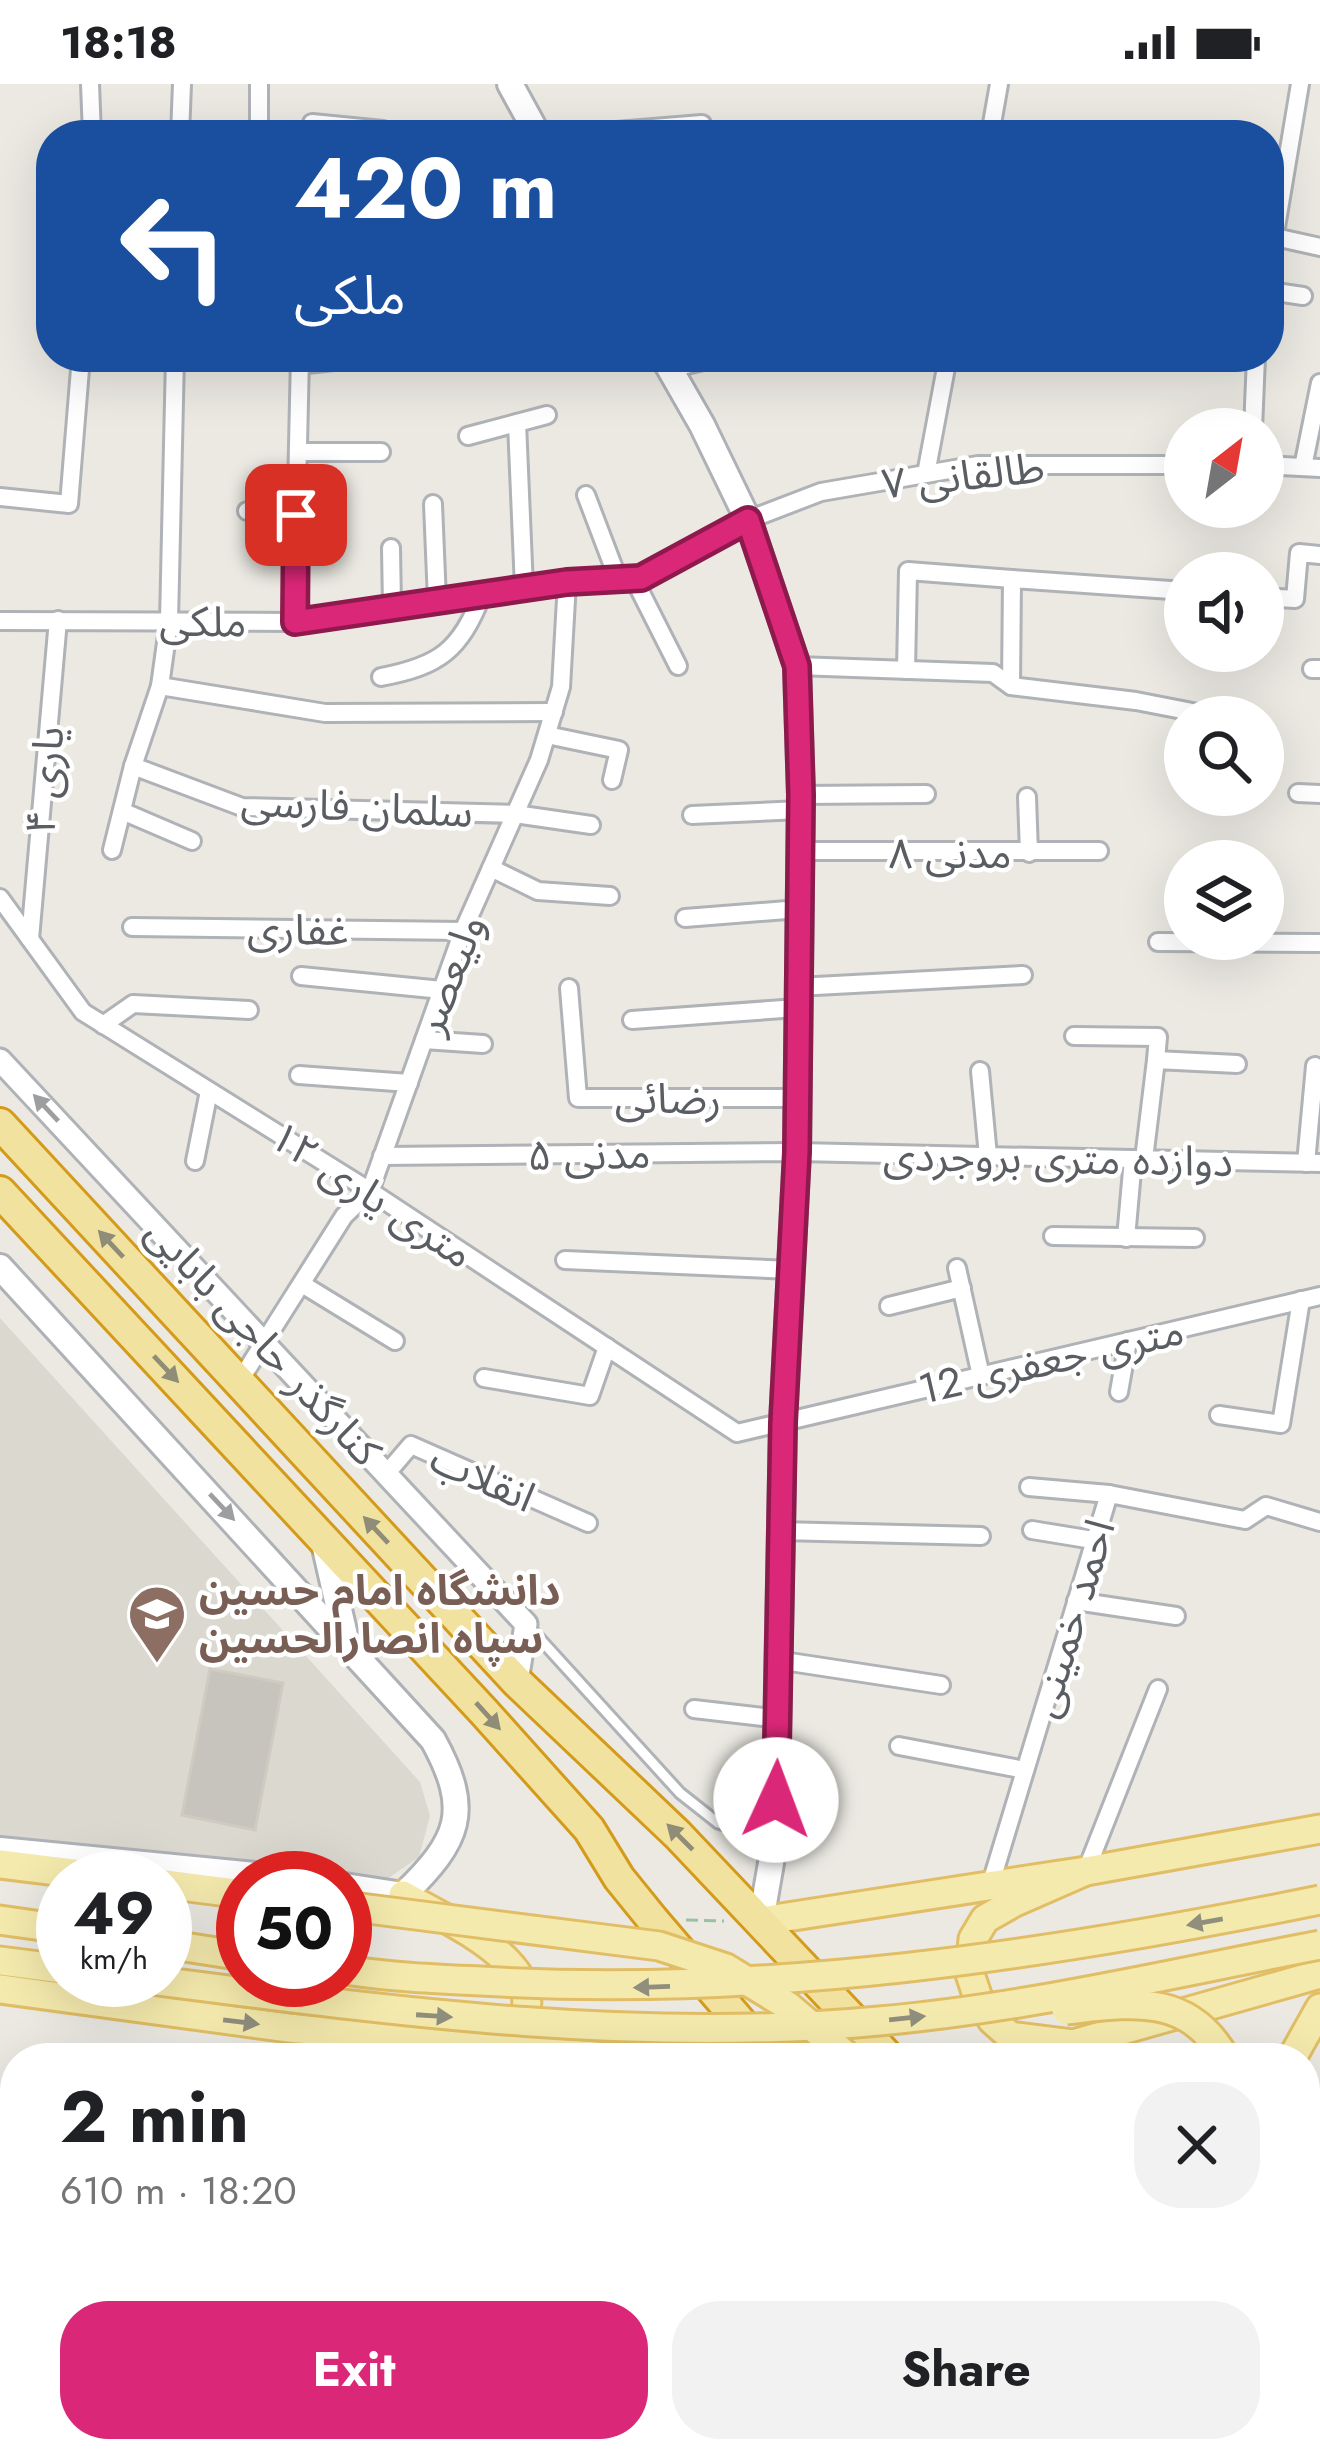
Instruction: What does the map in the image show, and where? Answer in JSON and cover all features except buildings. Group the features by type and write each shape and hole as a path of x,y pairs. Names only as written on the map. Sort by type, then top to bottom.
{"highway":[{"path":"0,1124 517,1682 677,1834 875,2043"},
{"path":"0,1192 589,1829 619,1879 760,2043"},
{"path":"275,1486 308,1457"}],"main road":[{"path":"510,84 530,120"},
{"path":"672,372 748,520 797,666 801,802 797,1152 783,1423 775,1840 761,1921 1320,1829"},
{"path":"0,1267 434,1740 455,1779 458,1817 436,1864 404,1895"},
{"path":"322,1537 346,1641"},
{"path":"0,1850 216,1871"},
{"path":"0,1864 36,1868"},
{"path":"1065,2043 1010,2036 992,2020 978,1998 969,1952 986,1919 1086,1871"},
{"path":"372,1890 404,1895 500,1952 514,1966 526,1994 525,2012 522,2025 506,2043"},
{"path":"372,1972 594,1988 782,1979 971,1960 1320,1900"},
{"path":"372,1909 659,1946 742,1978 788,2006 831,2043"},
{"path":"0,1920 36,1925"},
{"path":"192,1985 412,2014 640,2028 874,2022 1002,2004 1320,1946"},
{"path":"0,1961 36,1966"},
{"path":"1077,2043 1320,1974"},
{"path":"0,1988 289,2028 449,2043"},
{"path":"1002,2004 1058,2011 1135,2002 1162,2006 1194,2022 1216,2043"},
{"path":"1300,2043 1320,2008"}],"street":[{"path":"90,84 91,120"},
{"path":"181,120 182,84"},
{"path":"259,84 259,120"},
{"path":"993,120 999,84"},
{"path":"1284,177 1300,84"},
{"path":"1284,251 1320,247"},
{"path":"1284,293 1303,296"},
{"path":"0,497 69,504 80,372"},
{"path":"112,850 160,686 169,621 175,372"},
{"path":"295,622 299,372"},
{"path":"926,474 945,372"},
{"path":"1254,408 1255,372"},
{"path":"1311,468 1320,383"},
{"path":"468,436 547,416"},
{"path":"517,423 524,588"},
{"path":"298,452 380,452"},
{"name":"طالقانی ۷","path":"748,520 821,492 978,465 1164,465"},
{"path":"586,495 626,579 678,666"},
{"path":"433,504 437,601"},
{"path":"247,511 296,515"},
{"name":"ملکی","path":"0,621 295,622 567,582 626,579 748,520"},
{"path":"391,548 392,606"},
{"path":"1284,598 1294,599 1299,554 1320,555"},
{"path":"906,670 908,571 1164,590"},
{"path":"1003,578 1011,686"},
{"name":"ولیعصر","path":"239,1382 344,1216 370,1191 463,931 547,735 561,687 567,582"},
{"path":"382,677 447,656 469,627 482,595"},
{"name":"یاری ۴","path":"30,939 58,620"},
{"path":"797,666 993,674 1011,686 1164,706"},
{"path":"160,686 325,713 554,712"},
{"path":"547,735 619,750 611,780"},
{"name":"سلمان فارسی","path":"133,766 242,807 515,814 591,825"},
{"path":"692,815 926,794"},
{"path":"1298,794 1320,794"},
{"path":"1027,796 1029,853"},
{"path":"122,811 192,841"},
{"name":"مدنی ۸","path":"800,851 1100,851"},
{"path":"491,868 538,891 610,896"},
{"name":"۱۲ متری یاری","path":"0,898 83,1012 370,1191 737,1433 783,1423"},
{"path":"685,918 799,909"},
{"name":"غفاری","path":"132,927 463,931"},
{"path":"1158,942 1320,944"},
{"path":"632,1020 797,997 1023,975"},
{"path":"301,976 442,990"},
{"name":"رضائی","path":"569,988 578,1098 797,1098"},
{"path":"103,1025 133,1004 249,1010"},
{"path":"1074,1036 1158,1037 1126,1238"},
{"path":"424,1040 483,1044"},
{"name":"کنارگذر حاجی بابایی","path":"0,1060 526,1624"},
{"path":"1156,1060 1238,1064"},
{"path":"1313,1163 1315,1066"},
{"path":"980,1071 988,1156"},
{"path":"299,1076 409,1083"},
{"path":"195,1161 209,1091"},
{"name":"دوازده متری بروجردی","path":"797,1152 1313,1163"},
{"name":"مدنی ۵","path":"382,1156 797,1152"},
{"path":"1053,1236 1195,1238"},
{"path":"565,1260 790,1270"},
{"path":"957,1268 981,1376"},
{"path":"302,1284 395,1341"},
{"path":"889,1306 962,1288"},
{"name":"12 متری جعفری","path":"783,1423 1320,1296"},
{"path":"1219,1415 1281,1424 1301,1300"},
{"path":"1119,1392 1128,1341"},
{"path":"484,1378 590,1396 607,1347"},
{"name":"انقلاب","path":"387,1473 411,1445 588,1523"},
{"path":"1029,1486 1109,1494"},
{"name":"احمد خمینی","path":"991,1883 1109,1494 1245,1520 1266,1506 1320,1522"},
{"path":"1033,1530 1093,1540"},
{"path":"780,1531 981,1536"},
{"path":"1076,1601 1176,1616"},
{"path":"517,1682 526,1624"},
{"path":"777,1660 941,1685"},
{"path":"1086,1871 1158,1689"},
{"path":"694,1709 780,1719"},
{"path":"899,1746 1025,1770"}],"lane":[{"path":"526,1624 680,1792 718,1823 775,1840"}],"path":[{"path":"653,1920 761,1921"}],"shaded area":[{"name":"دانشگاه امام حسین سپاه انصارالحسین","path":"0,1318 420,1782 430,1816 419,1857 380,1884 372,1883 372,1851 216,1851 216,1863 192,1860 192,1851 124,1851 0,1835"}],"place":[{"name":"دانشگاه امام حسین سپاه انصارالحسین","path":"157,1665"}],"route":[{"path":"296,515 295,622 567,582 641,578 748,520 797,666 801,795 797,1152 783,1423 776,1800"}]}
